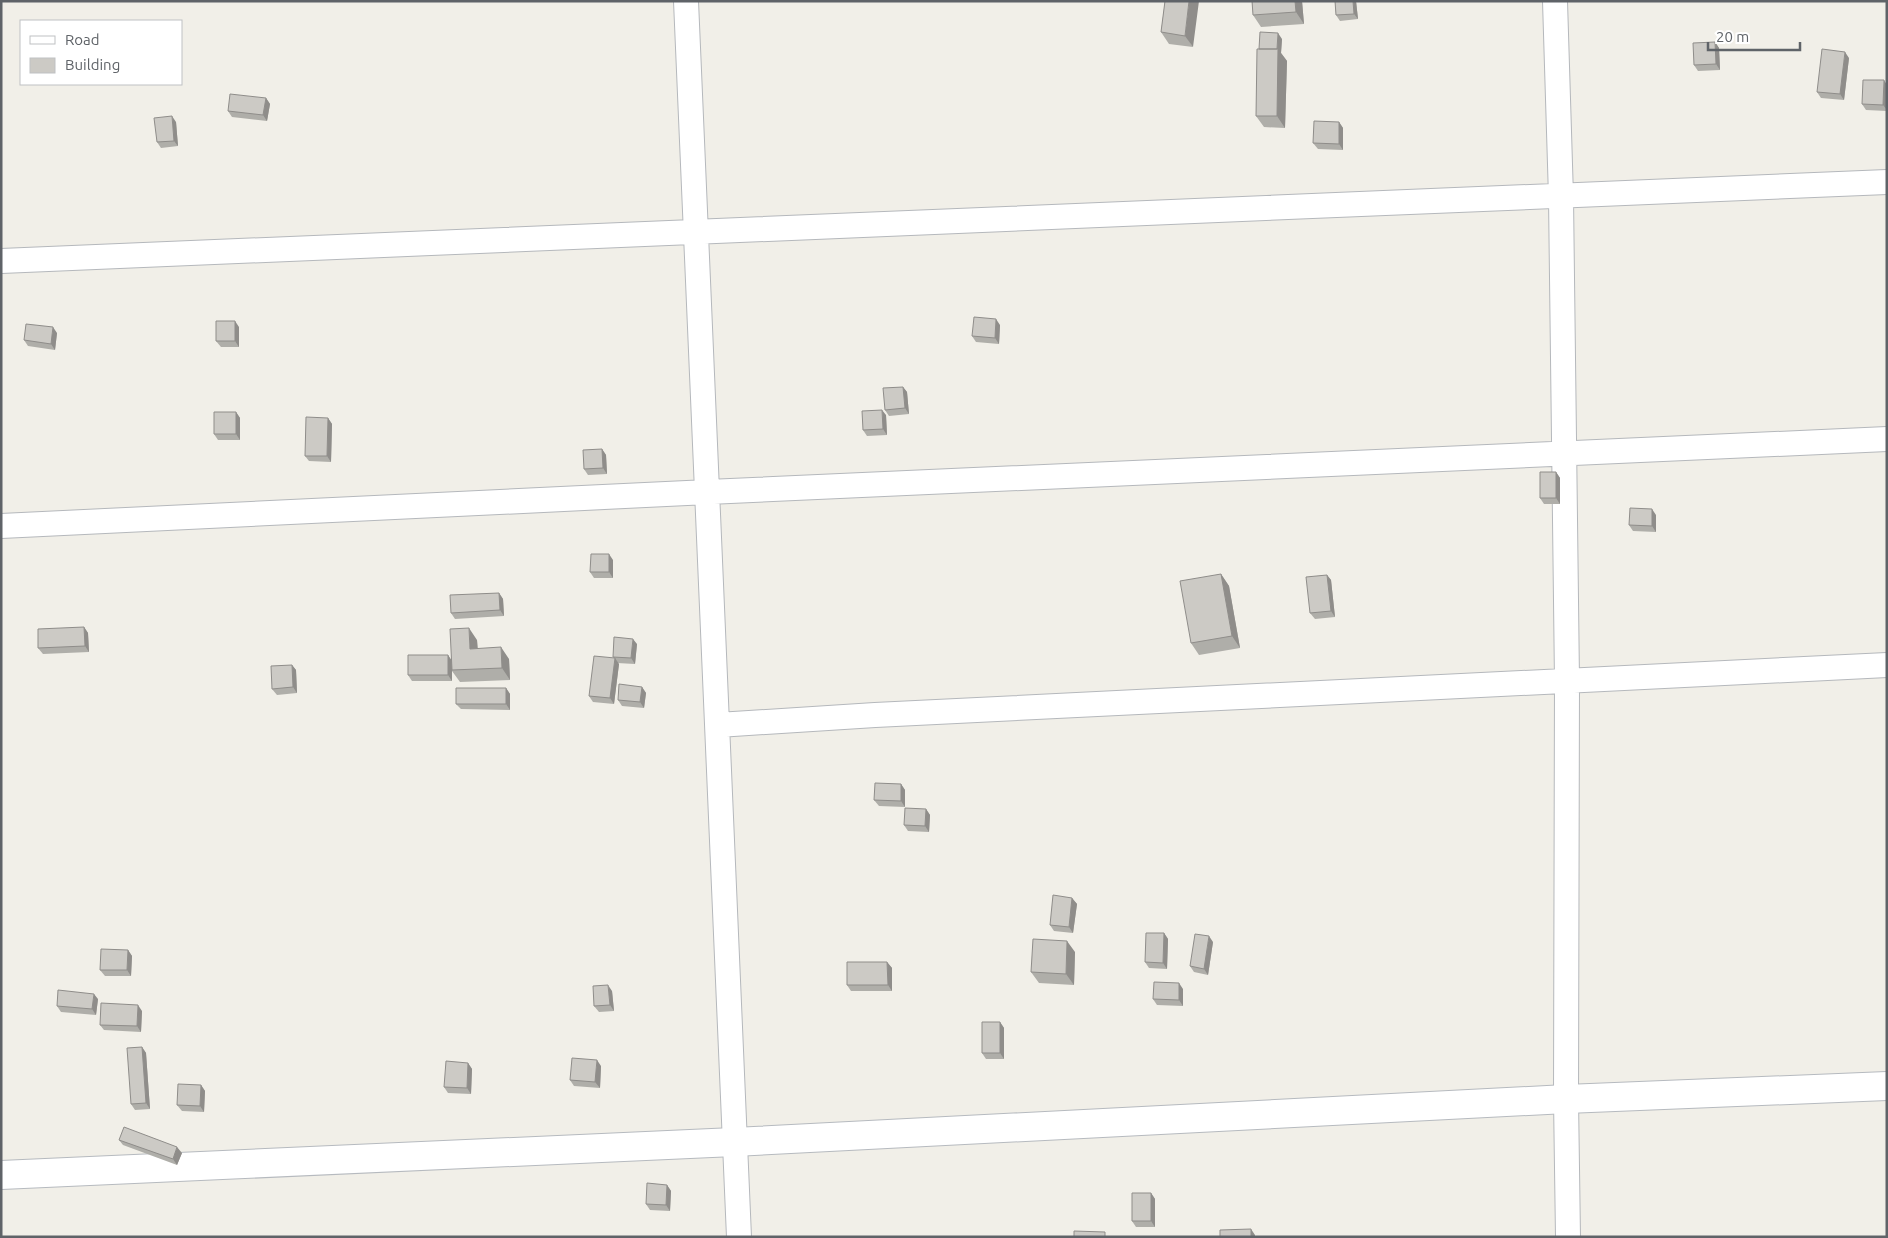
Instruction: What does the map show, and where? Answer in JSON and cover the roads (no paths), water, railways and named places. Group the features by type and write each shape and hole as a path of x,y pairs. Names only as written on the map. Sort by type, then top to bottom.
{"street":[{"path":"686,1 739,1237"},
{"path":"1555,1 1561,197 1567,681 1566,1099 1568,1237"},
{"path":"1,261 1887,182"},
{"path":"1,526 1887,439"},
{"path":"718,725 874,715 1887,666"},
{"path":"1,1175 734,1142 1566,1099 1887,1086"}]}
